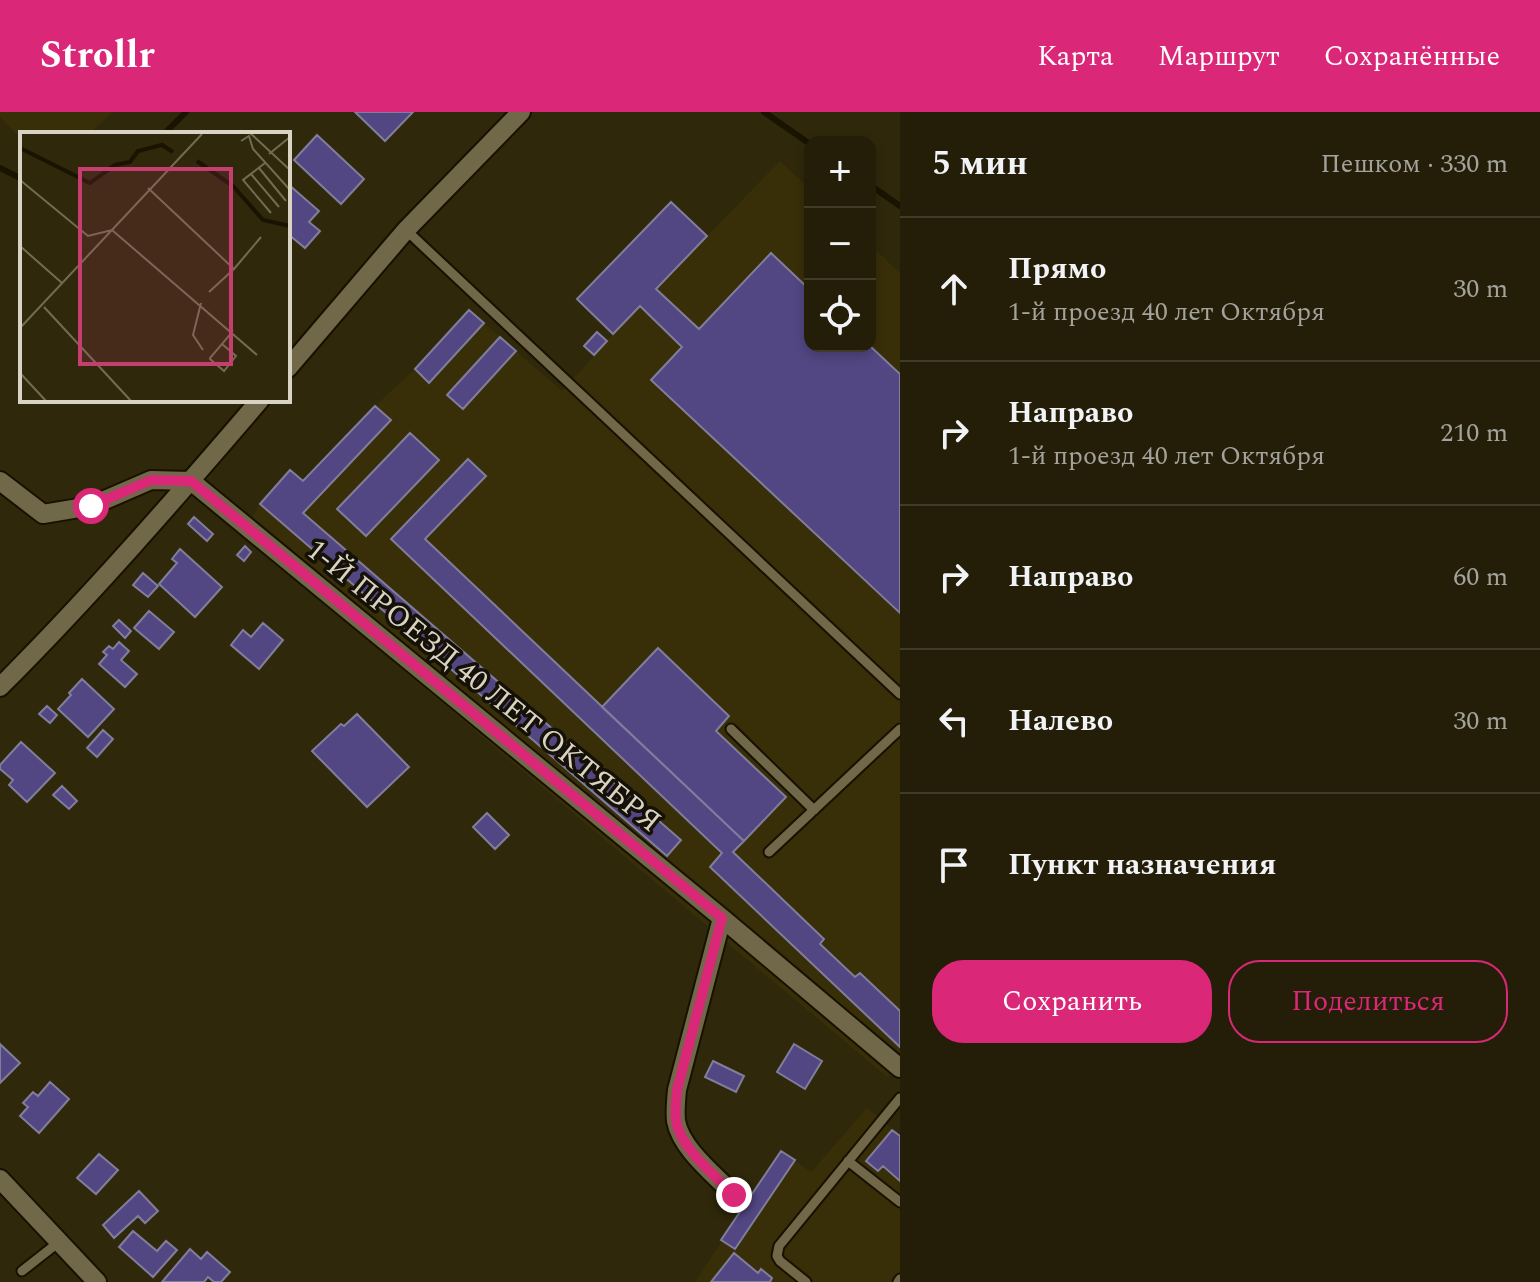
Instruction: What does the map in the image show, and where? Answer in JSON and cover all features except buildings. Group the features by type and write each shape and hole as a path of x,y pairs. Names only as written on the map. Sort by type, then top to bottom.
{"street":[{"path":"290,366 406,230 521,112"},
{"path":"0,687 53,634 258,402"},
{"path":"0,481 43,514 91,506 151,480 191,481"},
{"name":"1-Й ПРОЕЗД 40 ЛЕТ ОКТЯБРЯ","path":"191,481 900,1068"},
{"path":"722,918 675,1108 676,1124 682,1139 734,1195"},
{"path":"0,1179 97,1282"}],"lane":[{"path":"406,230 900,694"},
{"path":"731,729 814,810"},
{"path":"769,852 900,729"},
{"path":"806,1282 780,1261 779,1246 900,1098"},
{"path":"848,1161 900,1202"},
{"path":"22,1271 59,1242"}],"shaded area":[{"path":"0,112 113,112 91,132 20,132 20,138 0,117"},
{"path":"780,161 804,183 804,352 876,352 876,251 900,273 900,1064 887,1077 242,535 260,504 290,470 303,481 469,310 562,391 594,356 584,346 597,332 607,341 613,334 577,299 671,202 707,236"},
{"path":"867,1108 900,1136 900,1282 695,1282 781,1151 811,1172"}],"waterway":[{"path":"166,132 186,112"},
{"path":"764,112 804,140"},
{"path":"0,168 20,178"},
{"path":"876,189 900,206"}],"route":[{"path":"91,506 151,480 191,481 722,918 675,1108 676,1124 682,1139 734,1195"}]}
